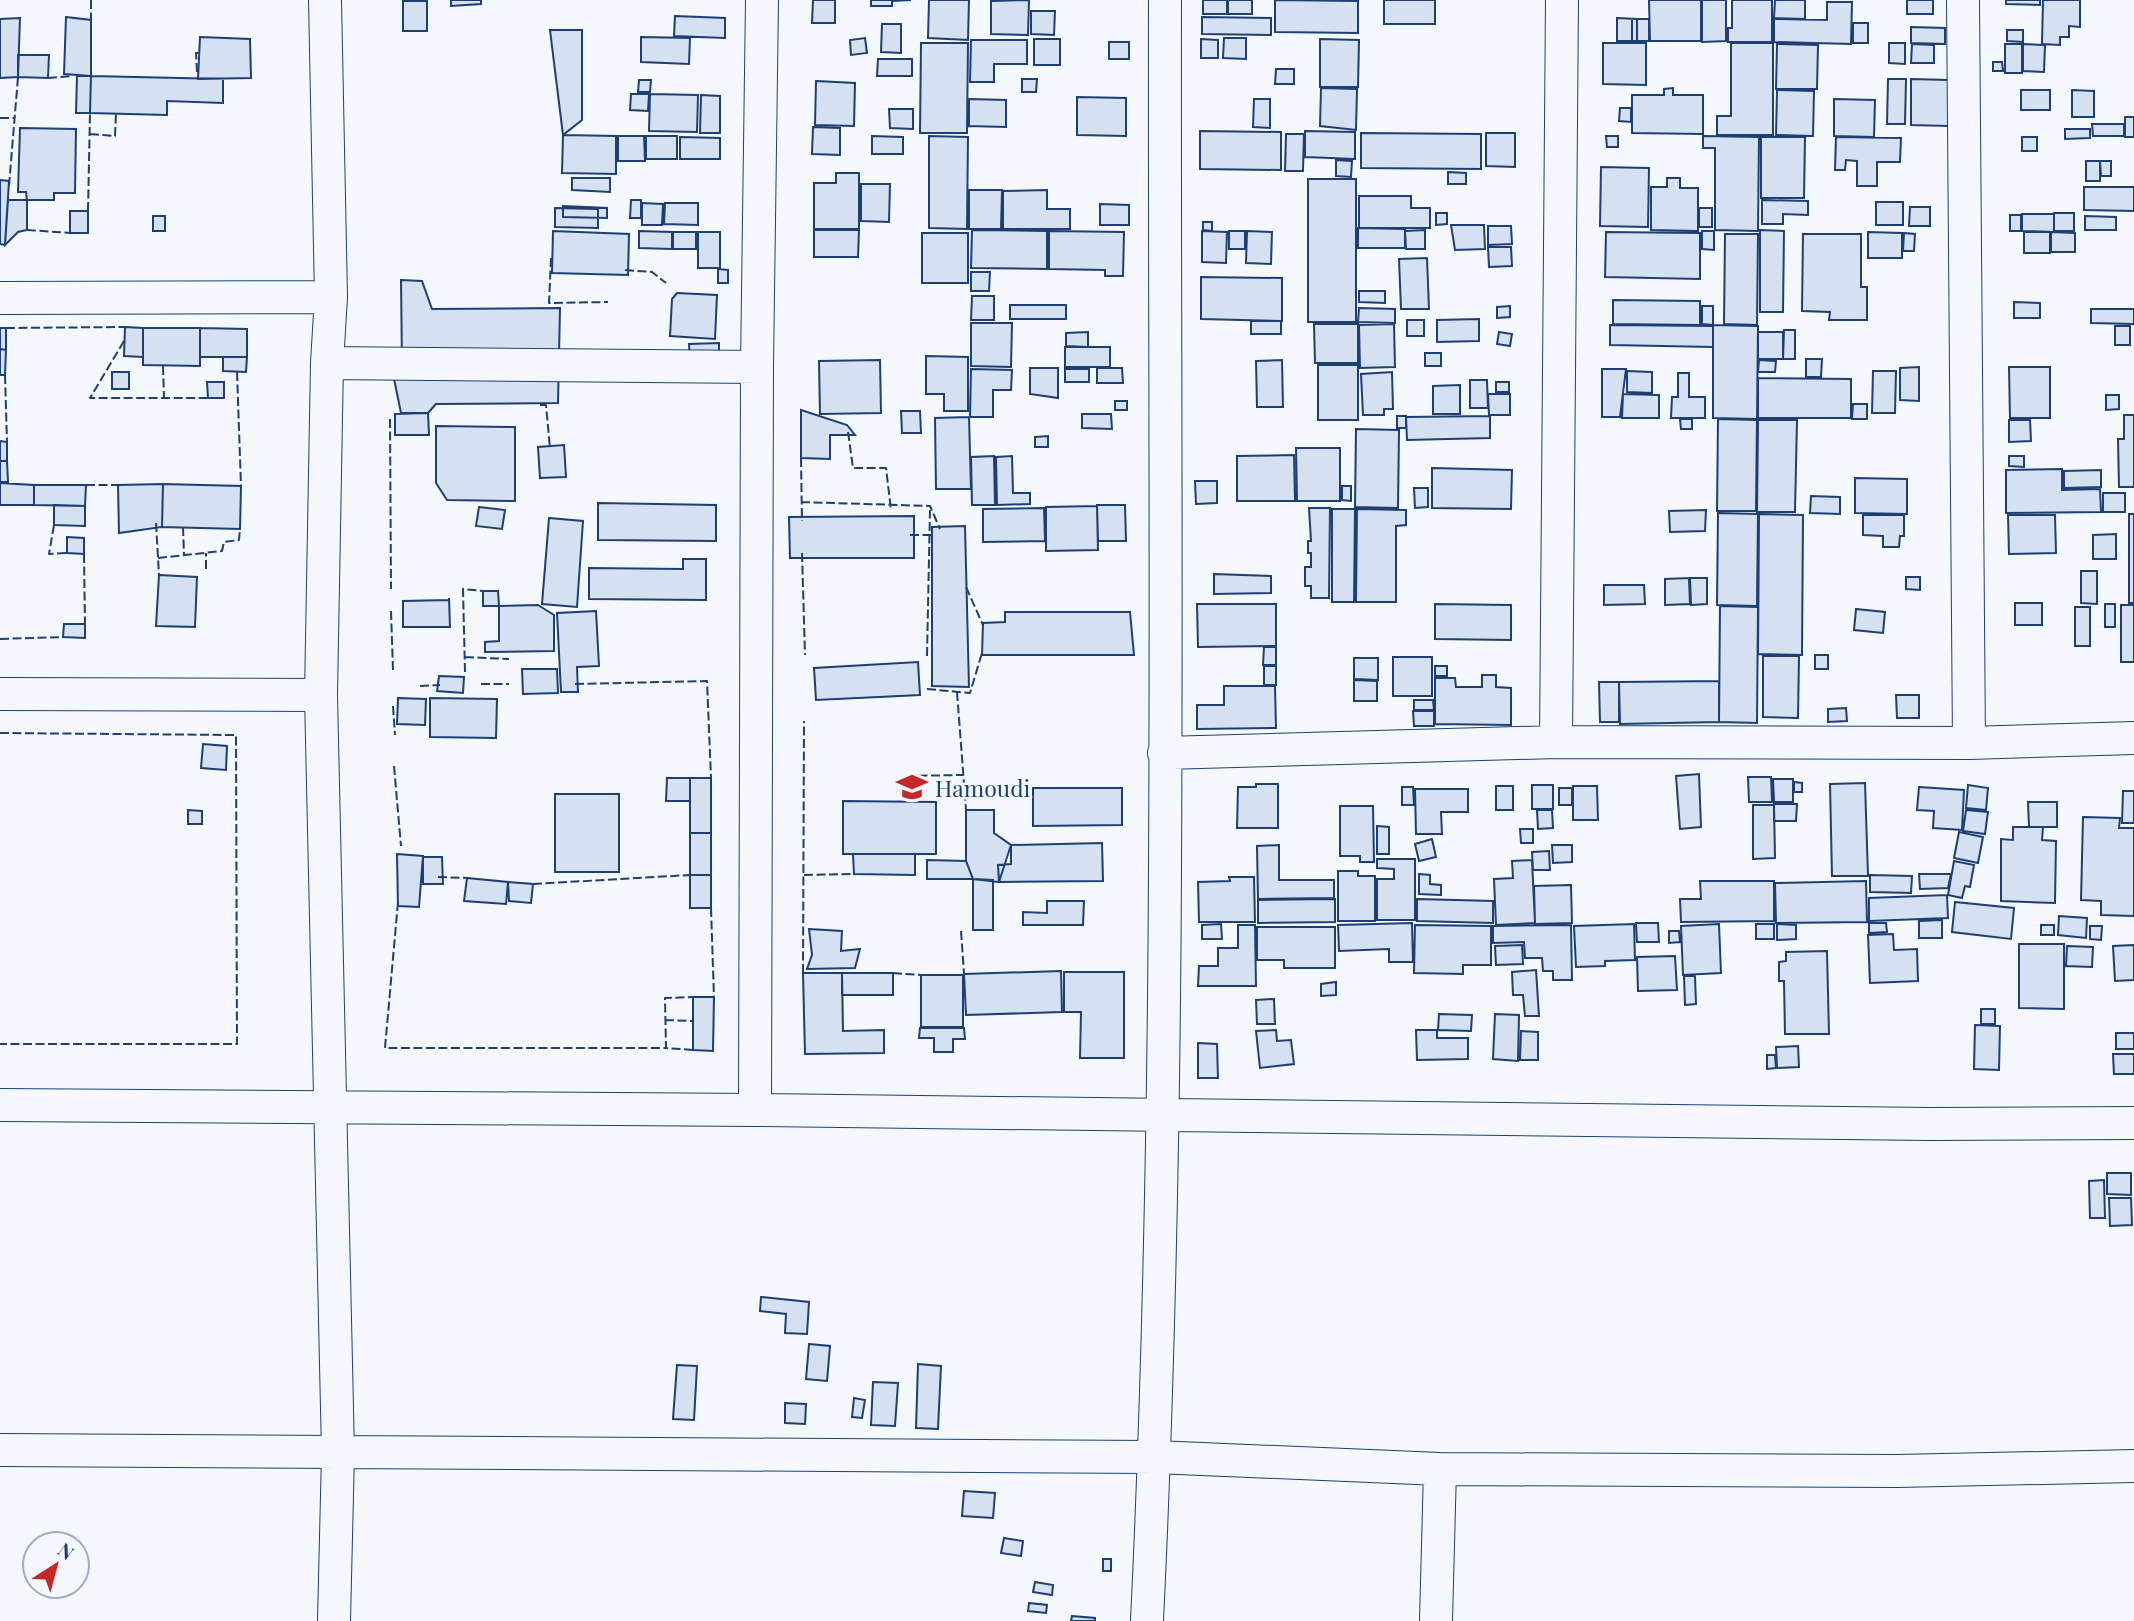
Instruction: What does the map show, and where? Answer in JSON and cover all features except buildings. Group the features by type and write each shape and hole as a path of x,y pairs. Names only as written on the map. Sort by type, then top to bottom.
{"street":[{"path":"325,0 331,297 327,363 321,695 328,1107 338,1453 334,1621"},
{"path":"755,1110 757,367 762,0"},
{"path":"1147,1621 1155,1457 1164,1114 1165,0"},
{"path":"1556,743 1562,0"},
{"path":"1963,0 1969,743"},
{"path":"0,298 331,297"},
{"path":"327,363 757,367"},
{"path":"0,694 321,695"},
{"path":"1164,753 1556,743 1969,743 2134,738"},
{"path":"0,1105 1164,1114 1931,1124 2134,1123"},
{"path":"0,1450 1155,1457 1440,1469 1897,1471 2134,1466"},
{"path":"1436,1621 1440,1469"}],"fence":[{"path":"91,0 91,24"},
{"path":"197,72 196,53 202,53"},
{"path":"48,78 73,76"},
{"path":"9,186 18,77 15,78"},
{"path":"88,211 90,113"},
{"path":"90,134 115,136 116,113"},
{"path":"0,118 14,118"},
{"path":"27,230 70,233"},
{"path":"551,258 549,303 608,302"},
{"path":"625,270 652,272 666,283"},
{"path":"6,328 125,327"},
{"path":"124,341 90,398 208,398"},
{"path":"163,366 164,398"},
{"path":"237,372 241,486"},
{"path":"5,375 7,442"},
{"path":"540,405 546,405 550,448"},
{"path":"390,419 391,589"},
{"path":"848,432 853,468 886,468 891,510"},
{"path":"801,458 802,521"},
{"path":"86,485 121,485"},
{"path":"801,502 930,506 940,529"},
{"path":"927,656 930,510"},
{"path":"156,523 159,575"},
{"path":"54,525 49,554 67,553"},
{"path":"183,527 184,555"},
{"path":"158,558 222,551 224,542 239,540 240,529"},
{"path":"910,535 931,535"},
{"path":"206,553 206,569"},
{"path":"802,553 805,655"},
{"path":"84,554 85,624"},
{"path":"966,587 983,625"},
{"path":"465,672 463,589 483,591"},
{"path":"391,611 393,670"},
{"path":"0,639 63,637"},
{"path":"927,689 970,693 982,653"},
{"path":"465,657 509,659"},
{"path":"575,684 707,681 711,778"},
{"path":"481,684 509,684"},
{"path":"420,686 440,685"},
{"path":"957,692 966,810"},
{"path":"393,706 395,735"},
{"path":"803,973 804,721"},
{"path":"0,733 236,735 237,1044 0,1044"},
{"path":"394,766 401,846"},
{"path":"906,776 963,775"},
{"path":"804,875 854,874"},
{"path":"533,884 690,875"},
{"path":"438,877 467,878"},
{"path":"398,902 385,1048 666,1048"},
{"path":"711,908 714,997"},
{"path":"961,931 964,973"},
{"path":"893,973 921,975"},
{"path":"693,997 665,998 666,1048 693,1050"},
{"path":"665,1020 693,1021"}],"place":[{"name":"Hamoudi","path":"912,787"}]}
